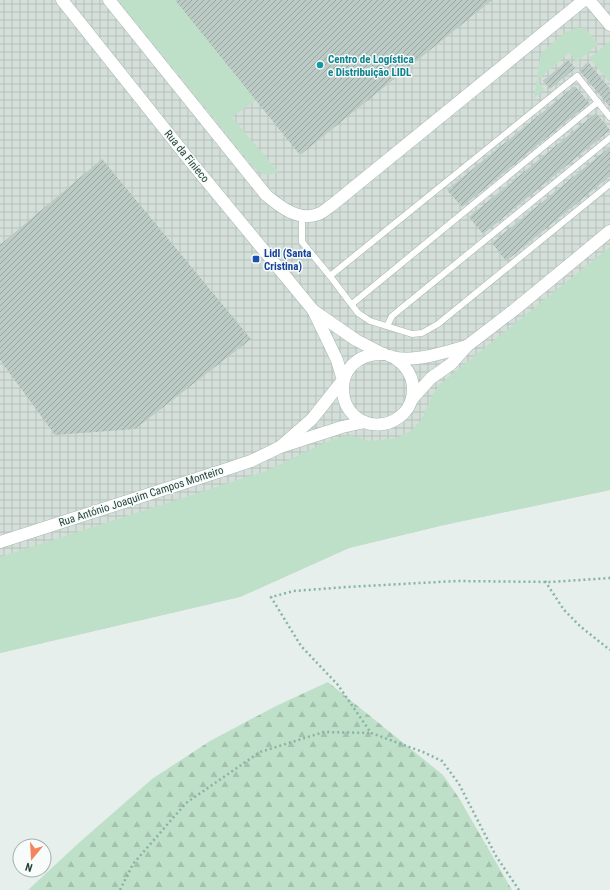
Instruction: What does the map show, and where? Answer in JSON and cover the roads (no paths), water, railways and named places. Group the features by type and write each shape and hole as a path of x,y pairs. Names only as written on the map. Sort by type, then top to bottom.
{"street":[{"name":"Rua da Finieco","path":"62,0 210,185 313,310"},
{"path":"109,0 266,195 278,205 302,216 318,214 332,205 584,0"},
{"path":"589,0 610,25"},
{"path":"313,310 337,360 344,380 343,398 348,408 356,417 366,422 377,425 388,423 399,418 407,409 412,399 431,378 451,364 467,346 514,310 610,231"},
{"path":"313,310 356,340 389,356 404,366 411,376 413,387 412,399"},
{"path":"280,447 312,420 344,380 354,362 363,357 373,354 418,358 467,346"},
{"path":"280,447 342,427 366,422"},
{"name":"Rua António Joaquim Campos Monteiro","path":"0,542 251,461 280,447"}],"lane":[{"path":"330,276 576,76 610,117"},
{"path":"352,304 598,102"},
{"path":"387,326 392,316 610,138"},
{"path":"302,216 302,242 358,313 370,321 412,334 422,333 431,329 610,184"}],"place":[{"name":"Centro de Logística e Distribuição LIDL","path":"320,65"},
{"name":"Lidl (Santa Cristina)","path":"256,259"}]}
